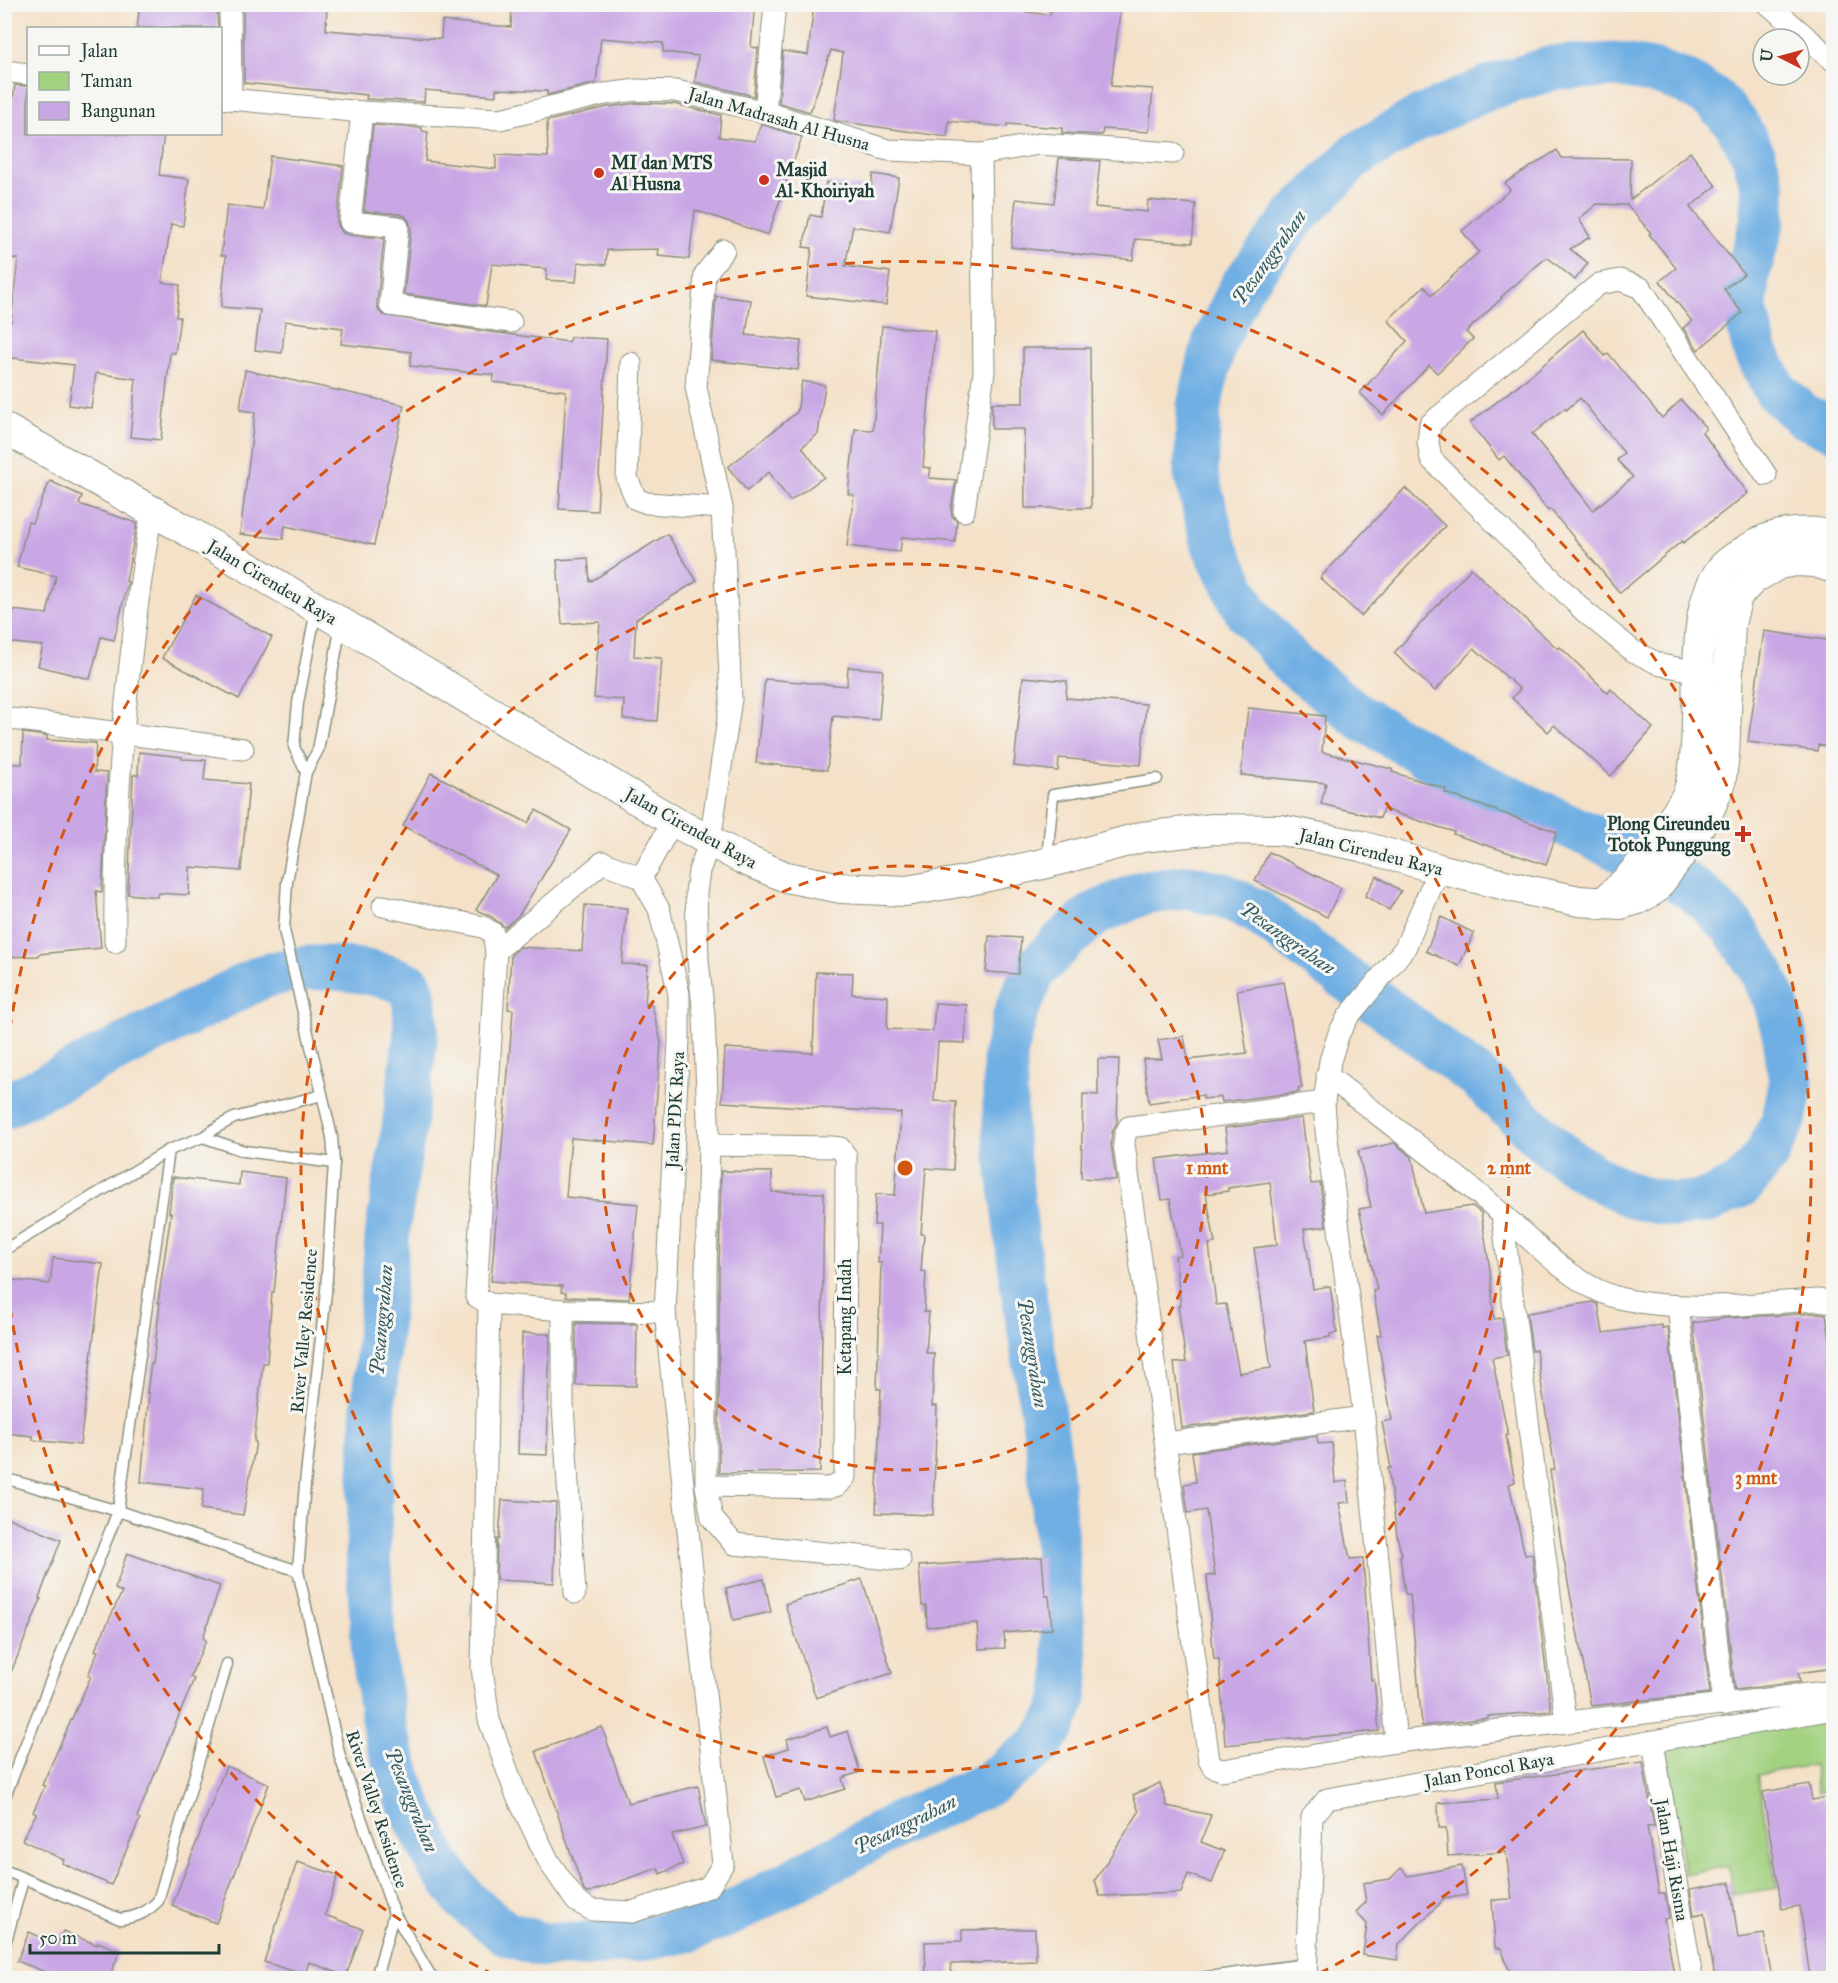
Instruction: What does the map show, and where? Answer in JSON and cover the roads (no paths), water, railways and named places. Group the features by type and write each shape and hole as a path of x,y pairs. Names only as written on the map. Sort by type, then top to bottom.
{"main road":[{"name":"Jalan Cirendeu Raya","path":"4,428 152,510 673,821 743,859 786,877 841,888 906,891 1047,863 1142,837 1213,829 1281,830 1361,846 1439,869 1558,897 1601,904 1620,889 1645,880 1677,836 1709,810 1720,785 1725,755 1702,612 1712,586 1724,566 1768,537 1797,534 1824,534 1833,537"},
{"name":"Jalan Cirendeu Raya","path":"1713,674 1737,596 1754,579 1779,564 1796,561 1814,562 1833,568"}],"street":[{"path":"226,99 230,4"},
{"path":"765,112 776,4"},
{"path":"1768,4 1833,62"},
{"path":"4,71 27,74"},
{"name":"Jalan Madrasah Al Husna","path":"226,99 362,112 500,119 605,94 637,90 676,91 765,112 888,150 981,154 1039,144 1173,153"},
{"path":"362,112 350,222 398,227 390,305 511,322"},
{"path":"964,511 984,372 981,154"},
{"path":"724,250 705,274 696,387 722,508 730,699 710,841 699,871 696,893 709,1145 706,1273 706,1485 712,1518 735,1544 900,1560"},
{"path":"1713,674 1661,665 1633,651 1585,612 1431,459 1428,442 1430,424 1599,284 1620,280 1641,288 1766,475"},
{"path":"631,363 627,478 636,499 647,503 722,508"},
{"path":"115,942 114,876 124,734 141,573 152,510"},
{"path":"4,718 243,749"},
{"path":"496,951 603,862 641,878 673,821"},
{"path":"1396,1742 1364,1417 1324,1102 1330,1061 1339,1033 1348,1017 1405,948 1439,869"},
{"name":"Jalan PDK Raya","path":"489,1304 482,1668 489,1720 516,1794 549,1862 576,1901 592,1910 632,1912 708,1887 723,1864 665,1312 679,1040 678,994 659,909 641,878"},
{"path":"383,906 483,927 493,933 496,951 476,1296 489,1304 563,1310 665,1312"},
{"path":"1327,1075 1502,1214 1531,1242 1574,1276 1595,1287 1622,1299 1678,1306 1818,1300 1833,1302"},
{"path":"1324,1102 1129,1127 1125,1135 1124,1144 1209,1761 1213,1767 1222,1770 1396,1742 1833,1691"},
{"name":"Ketapang Indah","path":"706,1485 829,1488 838,1485 845,1477 846,1156 840,1149 832,1147 709,1145"},
{"path":"1502,1214 1566,1722"},
{"path":"1678,1306 1724,1705"},
{"path":"563,1310 563,1406 575,1593"},
{"path":"1166,1443 1364,1417"},
{"name":"Jalan Poncol Raya","path":"1306,1971 1312,1817 1327,1799 1833,1709"},
{"name":"Jalan Haji Risma","path":"1653,1742 1692,1978"}],"lane":[{"path":"306,772 294,747 298,703 329,616"},
{"name":"River Valley Residence","path":"329,616 318,750 306,772 287,882 284,930 332,1137 334,1163 326,1292 298,1571 340,1757 394,1912 432,1978"},
{"path":"1047,863 1053,795 1157,779"},
{"path":"4,1251 169,1150 203,1137 234,1118 322,1095"},
{"path":"203,1137 244,1151 334,1163"},
{"path":"4,1799 118,1511 169,1150"},
{"path":"4,1478 118,1511 298,1571"},
{"path":"4,1870 23,1880 120,1919 134,1918 147,1912 158,1901 227,1664"},
{"path":"4,1948 23,1880"},
{"path":"376,1978 394,1912"},
{"path":"1200,1978 1306,1971"}],"waterway":[{"name":"Pesanggrahan","path":"4,1107 261,977 298,969 340,969 384,976 410,985 415,1001 416,1032 388,1227 374,1400 368,1552 374,1659 385,1731 406,1797 438,1863 466,1901 505,1933 543,1945 581,1945 647,1938 688,1930 736,1911 902,1822 990,1783 1039,1746 1054,1726 1063,1704 1067,1679 1048,1446 1022,1282 1005,1136 1005,1055 1016,1012 1034,971 1064,940 1095,914 1142,893 1189,887 1223,895 1256,911 1477,1077 1555,1150 1591,1175 1635,1197 1673,1205 1708,1201 1743,1184 1766,1155 1784,1120 1791,1083 1785,1037 1775,1000 1759,966 1733,927 1703,897 1666,871 1456,773 1360,717 1294,665 1246,611 1214,545 1196,474 1199,406 1214,344 1242,286 1294,218 1355,156 1416,120 1488,88 1553,68 1618,65 1656,72 1686,82 1715,100 1736,123 1754,156 1763,188 1763,219 1747,276 1745,308 1755,351 1776,391 1804,416 1834,429"}],"place":[{"name":"MI dan MTS Al Husna","path":"599,173"},
{"name":"Masjid Al-Khoiriyah","path":"764,180"},
{"name":"Plong Cireundeu Totok Punggung","path":"1743,834"}]}
